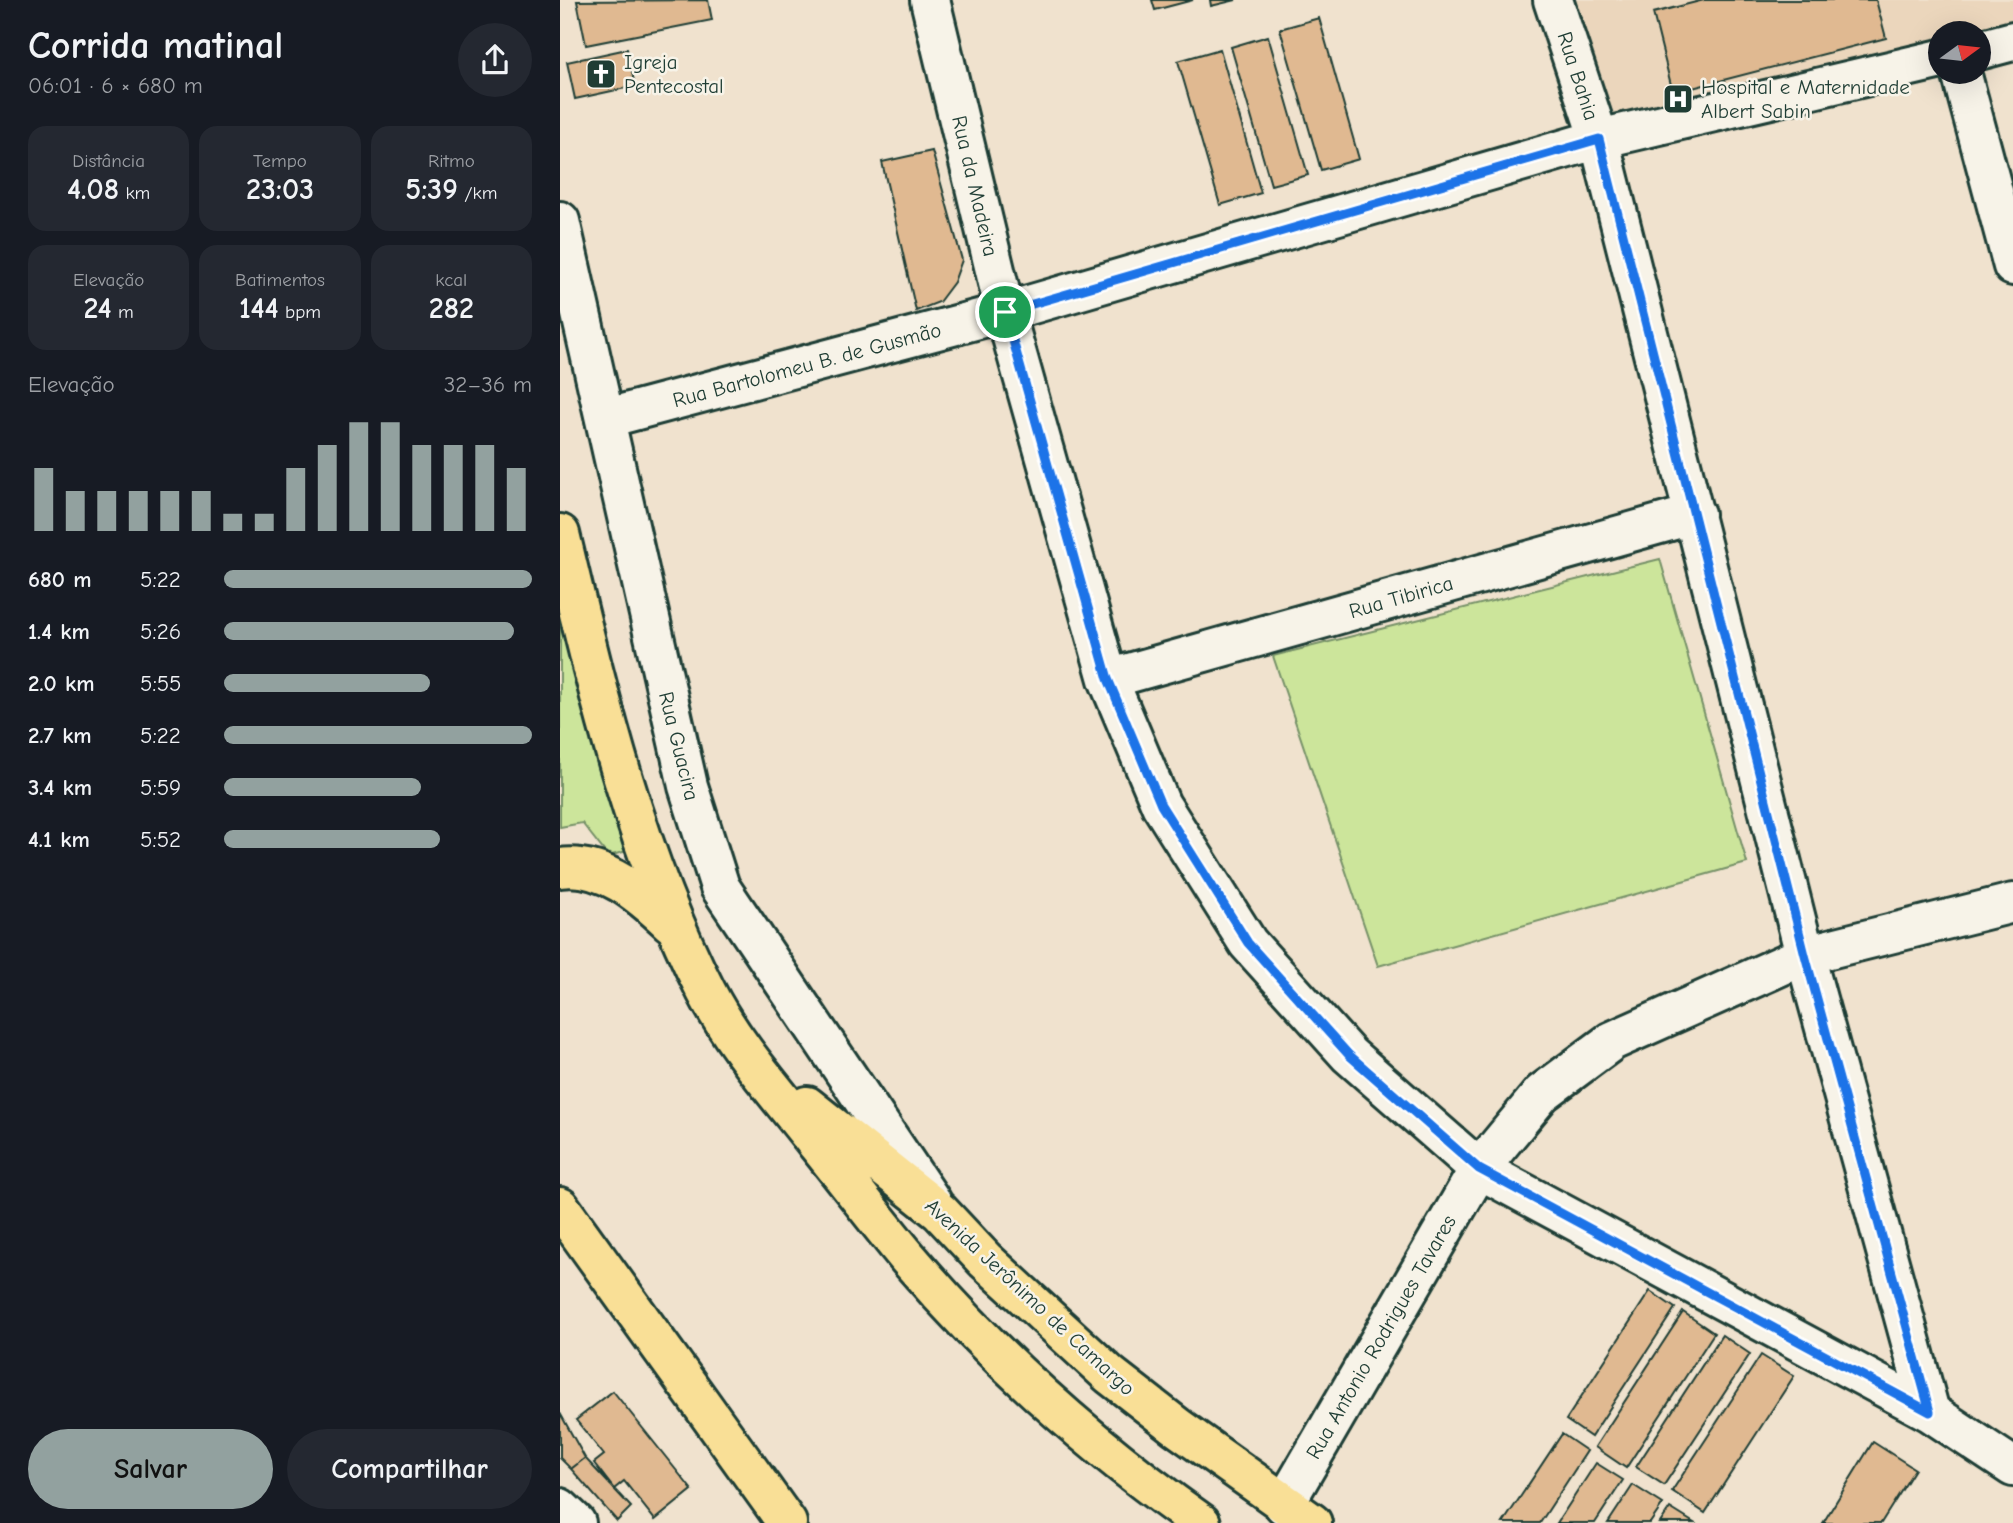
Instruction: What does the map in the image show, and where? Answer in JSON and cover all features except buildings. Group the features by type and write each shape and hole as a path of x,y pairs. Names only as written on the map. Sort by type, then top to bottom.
{"main road":[{"name":"Avenida Jerônimo de Camargo","path":"560,542 612,741 642,836 677,929 708,994 755,1064 909,1259 1007,1363 1060,1414 1145,1483 1201,1523"},
{"path":"560,868 580,865 635,889 677,929"},
{"name":"Avenida Jerônimo de Camargo","path":"755,1064 940,1212 985,1260 1110,1375 1298,1514"},
{"path":"560,1207 780,1519"}],"street":[{"name":"Rua da Madeira","path":"930,0 1005,312 1108,679 1161,805 1248,943 1349,1055 1479,1169 1930,1412 2013,1467"},
{"name":"Rua Bahia","path":"1553,0 1599,139 1805,955 1930,1412"},
{"path":"1992,47 2013,41"},
{"name":"Rua Bartolomeu B. de Gusmão","path":"607,418 1005,312 1599,139 1928,62"},
{"path":"1964,84 2013,265"},
{"name":"Rua Guacira","path":"560,221 607,418 688,786 720,887 940,1212"},
{"name":"Rua Tibirica","path":"1108,679 1695,514"},
{"name":"Rua Antonio Rodrigues Tavares","path":"1298,1514 1479,1169 1542,1093 1612,1041 1805,955 2013,903"},
{"path":"560,1508 576,1523"}],"shaded area":[{"name":"Hospital e Maternidade Albert Sabin","path":"1553,0 2013,0 2013,41 1992,36 1992,21 1928,21 1928,62 1599,139"}],"green space":[{"path":"1660,559 1747,863 1378,966 1273,656"},
{"path":"570,624 593,749 627,851 608,856 582,823 560,827 560,627"}],"place":[{"name":"Igreja Pentecostal","path":"601,74"},
{"name":"Hospital e Maternidade Albert Sabin","path":"1678,99"}],"route":[{"path":"1599,139 1805,955 1930,1412 1479,1169 1349,1055 1248,943 1161,805 1108,679 1005,312 1599,139"}]}
